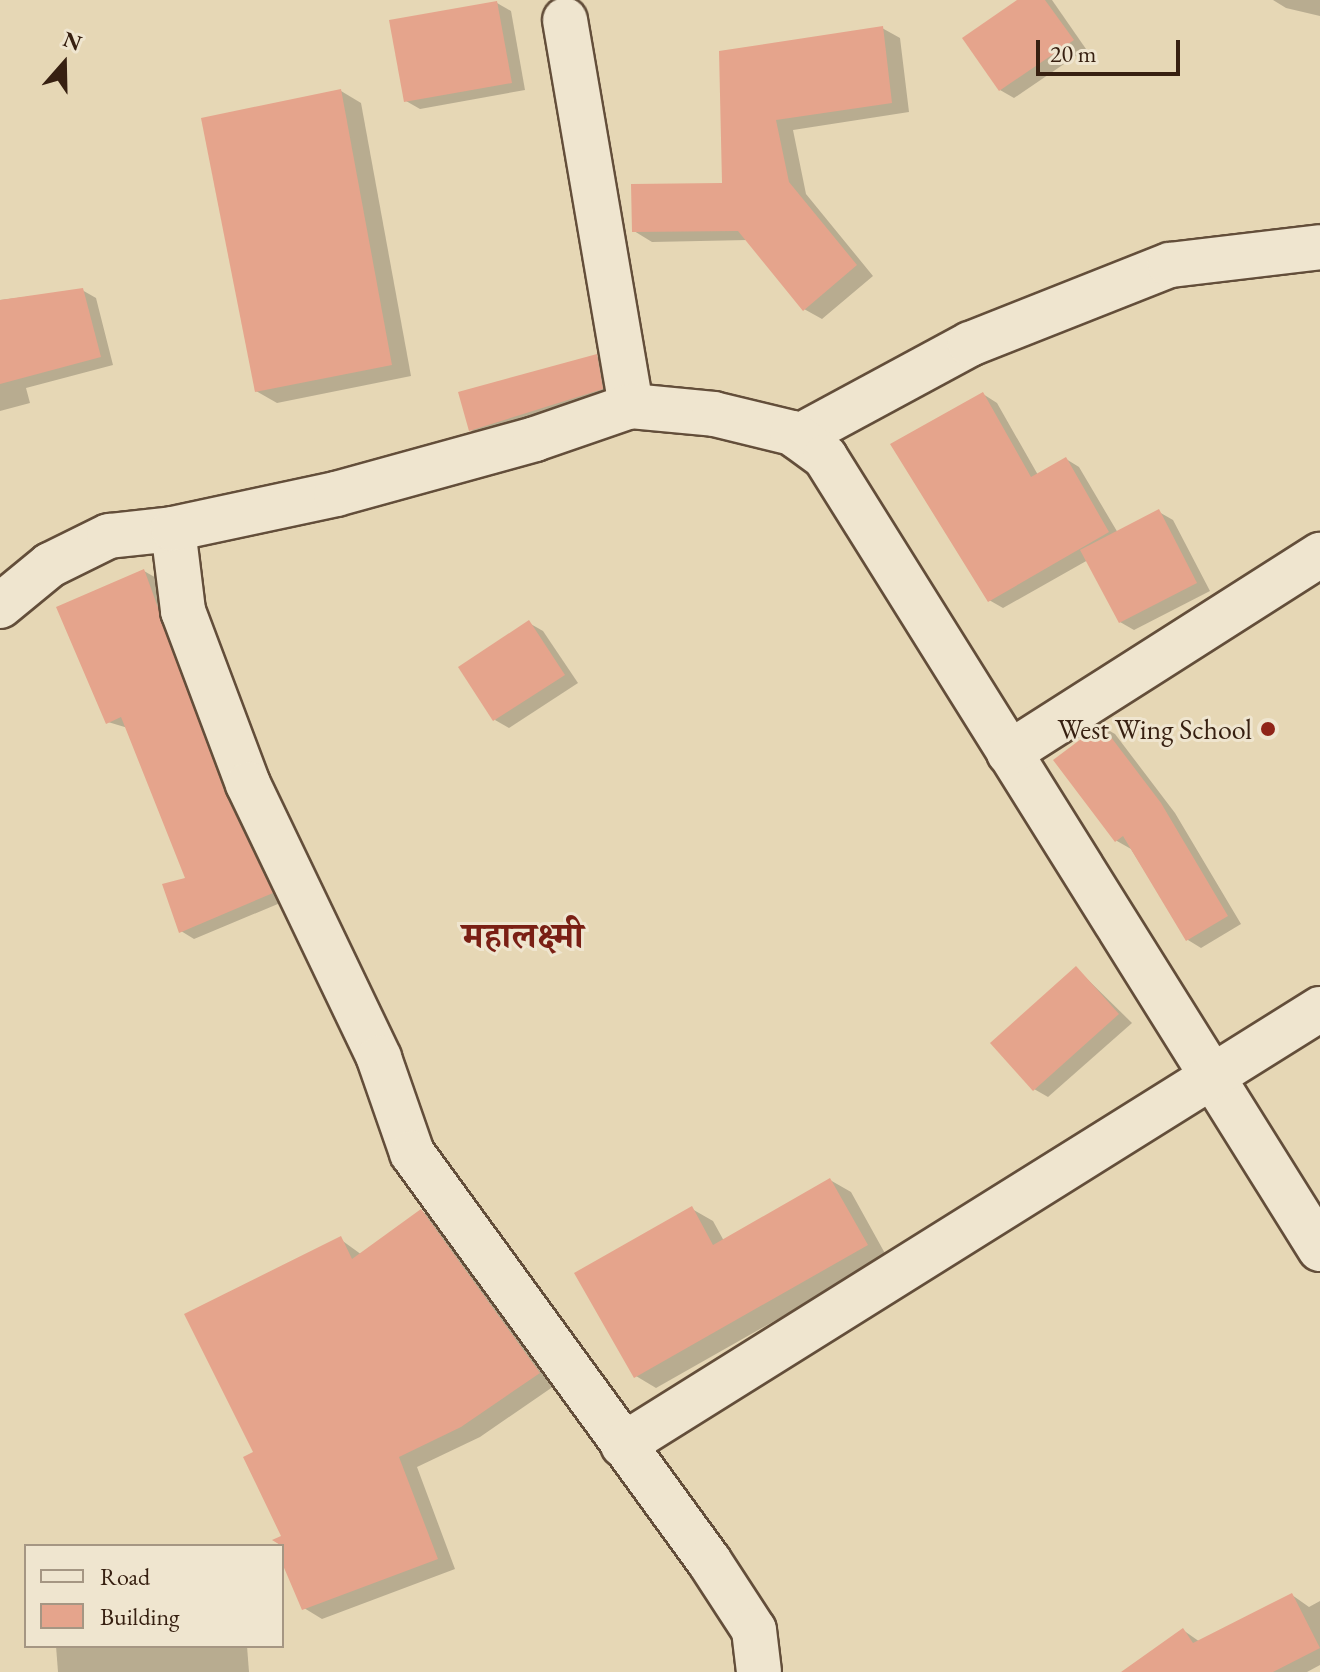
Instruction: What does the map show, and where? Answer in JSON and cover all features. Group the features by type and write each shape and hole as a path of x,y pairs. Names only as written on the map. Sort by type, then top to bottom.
{"street":[{"path":"565,20 631,406"},
{"path":"798,437 970,344 1170,265 1320,247"},
{"path":"0,606 50,565 109,536 173,529 350,491 535,439 631,406 714,414 798,437 825,457 1210,1078 1320,1249"},
{"path":"173,529 183,611 248,784 379,1058 412,1153 754,1630 759,1672"},
{"path":"1009,753 1320,555"},
{"path":"623,1445 1320,1009"}],"building":[{"path":"1017,0 1045,0 1074,40 999,91 962,38"},
{"path":"497,1 512,83 404,102 389,20"},
{"path":"883,26 892,103 776,120 789,182 857,265 803,311 738,231 632,232 631,184 722,183 719,51"},
{"path":"341,89 392,365 255,392 201,118"},
{"path":"83,288 101,357 0,384 0,300"},
{"path":"597,354 603,389 469,431 458,392"},
{"path":"983,392 1031,477 1066,457 1109,532 988,602 890,444"},
{"path":"1159,509 1197,583 1119,623 1080,550"},
{"path":"144,569 225,793 273,893 179,933 162,884 185,878 121,717 106,724 56,607"},
{"path":"529,620 565,675 493,721 458,667"},
{"path":"1101,724 1161,803 1228,916 1186,941 1123,836 1115,842 1053,760"},
{"path":"1076,966 1119,1014 1033,1091 990,1043"},
{"path":"830,1178 868,1245 634,1378 574,1273 692,1206 713,1245"},
{"path":"421,1209 540,1373 461,1427 399,1457 438,1559 302,1610 284,1568 284,1544 272,1540 281,1536 243,1457 253,1452 184,1314 341,1236 352,1259"},
{"path":"1292,1593 1320,1648 1273,1672 1121,1672 1183,1628 1193,1643"}],"place":[{"name":"West Wing School","path":"1268,729"}],"district":[{"name":"महालक्ष्मी","path":"523,936"}]}
